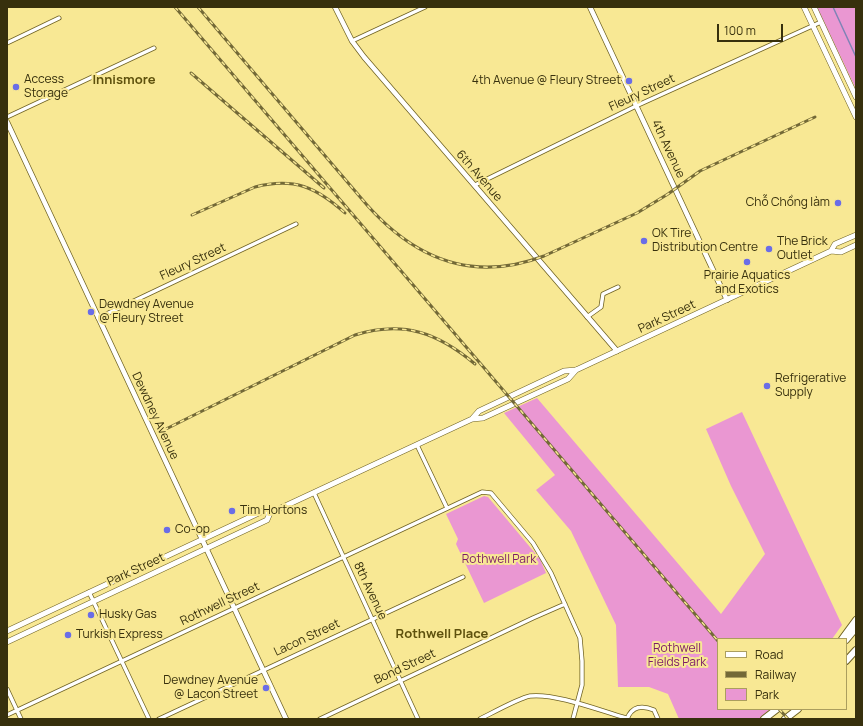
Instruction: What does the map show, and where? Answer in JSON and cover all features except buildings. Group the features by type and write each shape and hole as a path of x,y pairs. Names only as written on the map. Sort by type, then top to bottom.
{"highway":[{"path":"843,638 856,620"},
{"path":"847,639 856,628"},
{"path":"847,660 856,650"},
{"path":"764,719 776,710"},
{"path":"786,719 797,710"}],"main road":[{"path":"804,7 856,117"},
{"path":"814,7 856,97"},
{"name":"Park Street","path":"831,251 835,244 856,235"},
{"name":"Park Street","path":"472,419 479,411 564,371 576,370 831,251 841,252 856,245"},
{"name":"Park Street","path":"7,631 263,511 270,513 472,419 483,418 568,379 576,370"},
{"name":"Park Street","path":"7,642 267,520 270,513"}],"street":[{"name":"6th Avenue","path":"335,7 352,41 364,57 617,351"},
{"path":"352,41 425,7"},
{"name":"4th Avenue","path":"590,7 727,300"},
{"path":"7,43 59,18"},
{"name":"Fleury Street","path":"475,185 636,106 820,22"},
{"path":"7,117 154,48"},
{"name":"Dewdney Avenue","path":"7,122 286,719"},
{"name":"Fleury Street","path":"98,318 296,224"},
{"path":"587,317 601,307 603,294 618,287"},
{"path":"417,445 448,508"},
{"name":"Rothwell Street","path":"7,715 482,492 491,493 533,543 551,573 580,638 582,685 573,719"},
{"name":"8th Avenue","path":"314,493 418,719"},
{"name":"Lacon Street","path":"159,719 463,576"},
{"path":"89,592 149,719"},
{"name":"Bond Street","path":"320,719 565,604"},
{"path":"7,689 21,719"},
{"path":"480,719 529,696 544,696 626,718 632,709 636,707 647,707 654,710 658,719"}],"green space":[{"path":"817,7 856,7 856,89"},
{"name":"Rothwell Fields Park","path":"537,398 721,614 765,554 731,486 706,429 742,412 842,625 833,638 717,638 717,710 769,710 759,719 679,719 668,694 649,687 618,687 616,625 571,531 536,490 555,475 504,413"},
{"name":"Rothwell Park","path":"484,496 488,497 540,559 546,573 484,603 456,544 458,539 446,514"}],"waterway":[{"path":"833,7 856,57"}],"railway":[{"path":"175,7 717,640"},
{"path":"198,7 367,205 385,224 405,240 425,252 447,261 469,266 493,267 518,264 544,256 637,213 668,194 700,171 815,117"},
{"path":"191,73 324,188"},
{"path":"192,215 255,187 281,183 304,186 324,197 345,213"},
{"path":"164,430 355,335 373,331 405,329 420,332 448,344 475,364"},
{"path":"780,710 788,719"}],"place":[{"name":"4th Avenue @ Fleury Street","path":"629,81"},
{"name":"Access Storage","path":"16,87"},
{"name":"Chỗ Chồng làm","path":"838,203"},
{"name":"OK Tire Distribution Centre","path":"644,241"},
{"name":"The Brick Outlet","path":"769,249"},
{"name":"Prairie Aquatics and Exotics","path":"747,262"},
{"name":"Dewdney Avenue @ Fleury Street","path":"91,312"},
{"name":"Refrigerative Supply","path":"767,386"},
{"name":"Tim Hortons","path":"232,511"},
{"name":"Co-op","path":"167,530"},
{"name":"Husky Gas","path":"91,615"},
{"name":"Turkish Express","path":"68,635"},
{"name":"Dewdney Avenue @ Lacon Street","path":"266,688"}],"district":[{"name":"Innismore","path":"124,80"},
{"name":"Rothwell Place","path":"442,634"}]}
